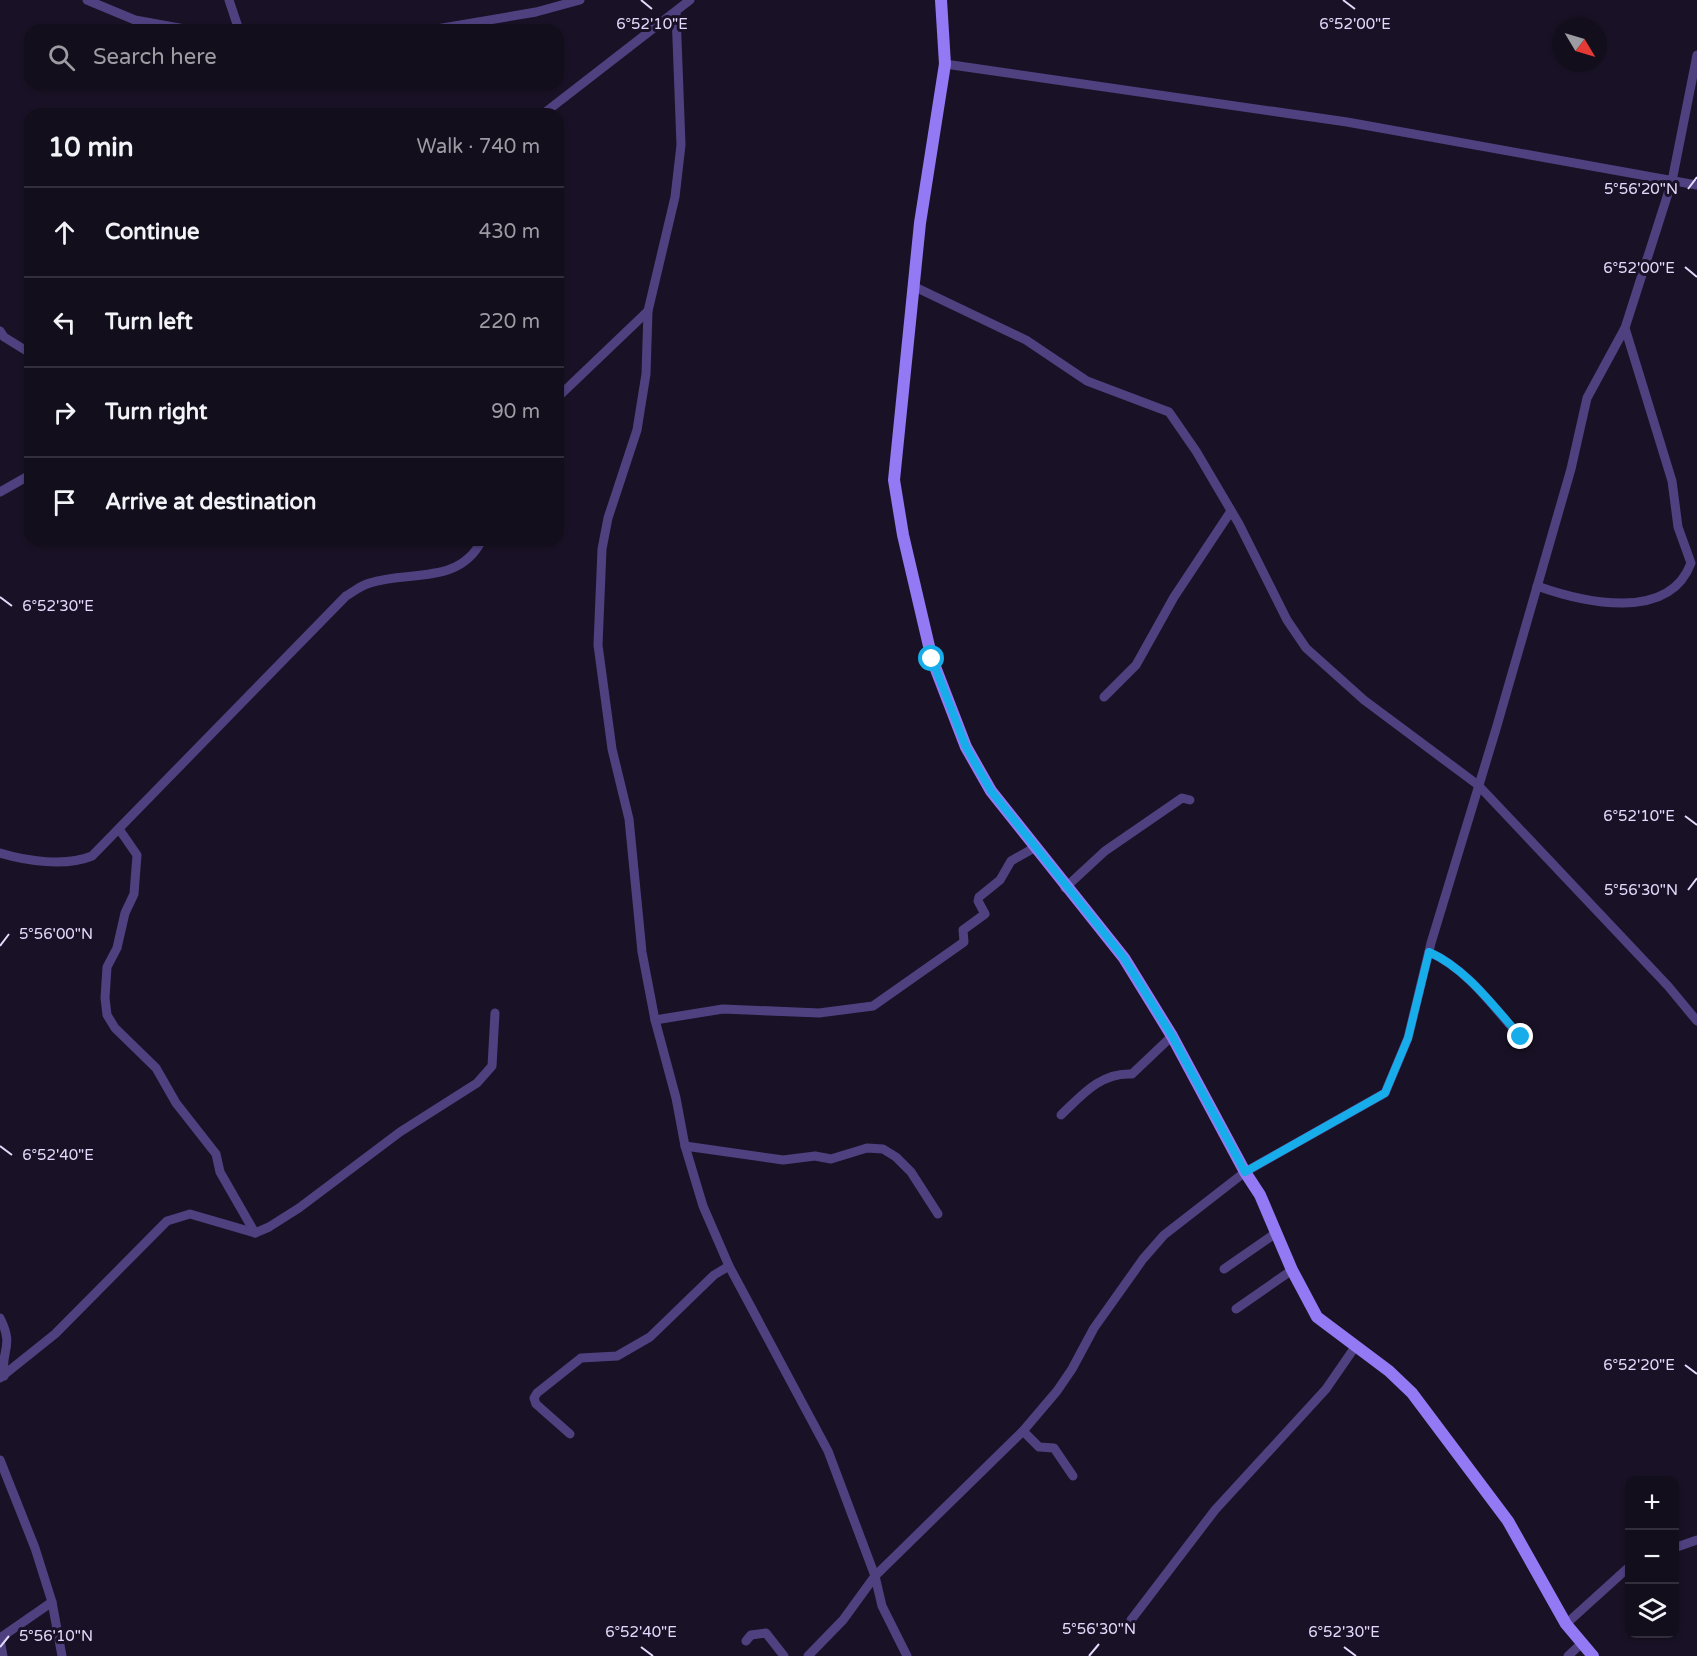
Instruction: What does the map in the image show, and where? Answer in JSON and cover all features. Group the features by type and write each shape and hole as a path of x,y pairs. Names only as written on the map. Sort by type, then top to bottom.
{"street":[{"path":"87,0 109,4 135,20 157,24"},
{"path":"229,0 237,24"},
{"path":"467,24 536,12 580,0"},
{"path":"551,108 690,0"},
{"path":"940,0 945,64 920,223 894,480 903,535 932,659 966,747 991,791 1065,888 1124,958 1172,1036 1245,1172 1260,1195 1292,1270 1317,1317 1389,1371 1412,1393 1485,1487 1508,1521 1566,1624 1593,1656"},
{"path":"676,13 681,145 675,198 648,311 646,374 637,430 608,518 602,549 598,645 612,749 629,819 642,952 655,1020 676,1098 685,1146 703,1206 729,1266 828,1451 875,1576 882,1606 907,1656"},
{"path":"808,1656 830,1637 875,1576 1023,1431 1072,1369 1094,1328 1143,1259 1164,1235 1245,1172 1385,1093 1408,1038 1429,952 1571,469 1587,398 1625,328 1672,181 1697,55"},
{"path":"945,64 1347,122 1697,185"},
{"path":"915,286 1016,335 1087,381 1169,412 1196,451 1231,511 1287,620 1306,648 1364,700 1478,785 1660,978 1697,1021"},
{"path":"564,391 648,311"},
{"path":"1537,586 1568,597 1611,605 1660,597 1678,586 1691,564 1678,527 1672,481 1625,328"},
{"path":"0,331 4,337 24,349"},
{"path":"0,492 24,478"},
{"path":"1104,697 1136,665 1174,597 1231,511"},
{"path":"0,853 25,859 83,860 101,849 346,596 371,582 440,573 477,550 479,546"},
{"path":"1065,888 1105,851 1160,812 1182,798 1190,800"},
{"path":"119,829 137,855 134,894 126,913 117,948 108,967 105,998 107,1015 115,1028 156,1068 176,1103 216,1154 224,1180 255,1233"},
{"path":"655,1020 723,1009 819,1013 873,1006 964,942 963,930 985,914 978,897 1000,880 1011,861 1034,848"},
{"path":"1429,952 1450,961 1462,972 1521,1037"},
{"path":"2,1377 55,1334 167,1221 190,1214 255,1233 299,1208 400,1132 487,1074 492,1066 495,1013"},
{"path":"1061,1115 1089,1088 1101,1081 1119,1074 1132,1074 1172,1036"},
{"path":"685,1146 783,1160 815,1156 831,1159 867,1148 882,1149 896,1157 911,1172 939,1214"},
{"path":"1224,1269 1276,1233"},
{"path":"570,1434 536,1404 534,1398 537,1393 581,1358 618,1356 650,1337 714,1275 729,1266"},
{"path":"1236,1309 1292,1270"},
{"path":"0,1318 8,1339 2,1377"},
{"path":"1131,1620 1215,1510 1326,1389 1355,1347"},
{"path":"1023,1431 1039,1447 1054,1448 1064,1458 1073,1476"},
{"path":"0,1460 35,1548 52,1602 62,1656"},
{"path":"1679,1546 1697,1539"},
{"path":"1566,1624 1625,1570"},
{"path":"3,1656 0,1639 52,1602"},
{"path":"746,1641 751,1635 766,1633 784,1656"},
{"path":"1568,1656 1582,1643"}],"route":[{"path":"932,659 966,747 991,791 1065,888 1124,958 1172,1036 1245,1172 1295,1142 1370,1104 1385,1093 1408,1038 1429,952 1450,961 1462,972 1521,1037"}]}
